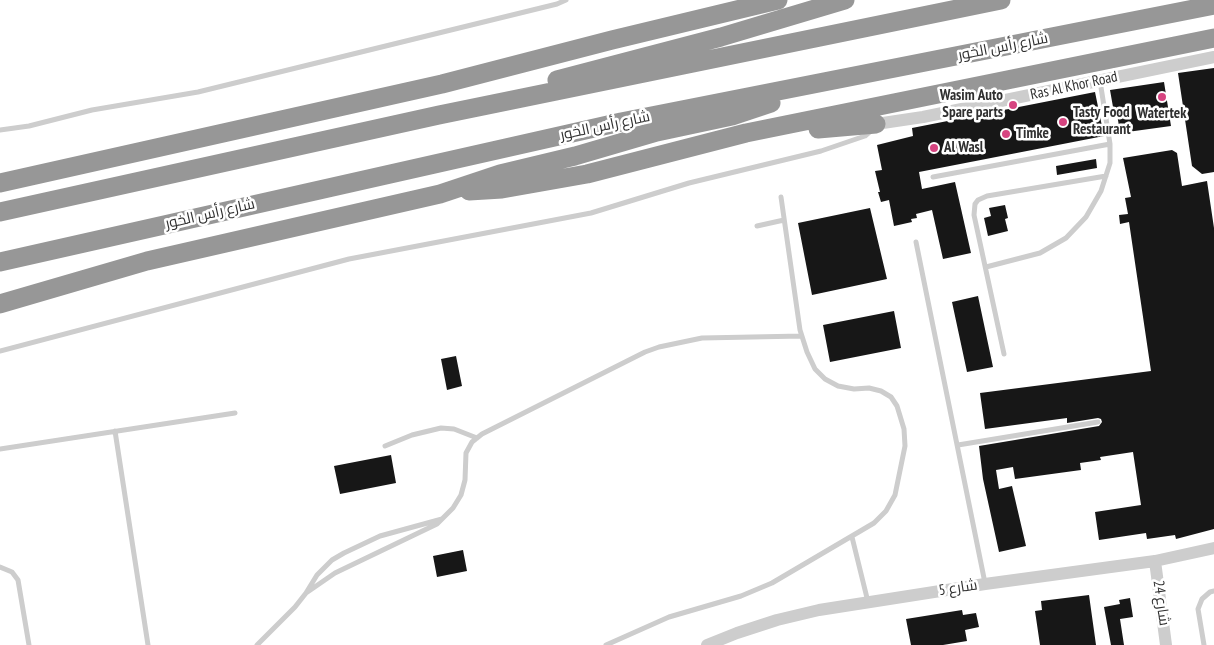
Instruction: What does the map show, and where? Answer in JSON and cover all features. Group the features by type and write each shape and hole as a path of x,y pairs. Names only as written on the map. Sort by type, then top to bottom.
{"highway":[{"path":"0,183 442,84 778,0"},
{"path":"439,115 590,70 721,37 845,0"},
{"path":"0,212 439,115 1001,0"},
{"name":"شارع رأس الخور","path":"0,262 621,122 1214,5"},
{"path":"440,194 502,189 587,174 746,133 1214,38"},
{"path":"0,292 147,261 440,194 500,174 575,156 657,132 732,116 848,78"},
{"path":"698,145 733,144 805,130 876,124"},
{"path":"0,304 147,261"}],"street":[{"name":"Ras Al Khor Road","path":"876,124 923,117 1214,57"},
{"name":"شارع 5","path":"707,645 736,633 819,610 985,584 1155,561 1214,548"},
{"name":"شارع 24","path":"1155,561 1166,645"}],"lane":[{"path":"0,130 30,126 92,110 198,92 557,4 566,0"},
{"path":"986,267 1040,253 1066,238 1086,217 1101,191 1110,163 1110,144 1100,81"},
{"path":"0,351 349,259 599,211 689,183 798,157 843,144 869,134 876,124"},
{"path":"933,177 1110,144"},
{"path":"1004,354 974,215 975,204 978,200 987,196 1106,176"},
{"path":"606,645 669,617 757,590 772,583 874,523 891,504 904,454 904,429 897,406 887,394 875,389 846,388 831,383 820,374 811,360 802,336 781,197"},
{"path":"757,226 784,220"},
{"path":"916,242 985,584"},
{"path":"306,593 335,573 390,545 434,526 453,508 461,495 465,480 466,453 477,438 645,352 659,347 702,338 802,336"},
{"path":"0,449 235,413"},
{"path":"958,445 1098,422"},
{"path":"385,446 441,428 454,429 477,438"},
{"path":"116,431 148,645"},
{"path":"257,645 283,620 306,593 322,570 344,553 380,536 442,518"},
{"path":"852,537 869,602"},
{"path":"0,567 12,572 18,580 29,645"},
{"path":"1204,645 1198,609 1202,599 1214,591"}],"building":[{"path":"1214,68 1214,172 1202,174 1192,166 1178,73"},
{"path":"1164,82 1171,126 1120,133 1116,107 1113,107 1110,90"},
{"path":"1095,92 1104,136 919,172 922,189 955,182 971,253 943,259 932,210 916,214 917,218 911,219 912,222 894,226 889,200 881,202 878,192 880,192 875,171 882,170 877,145 913,136 912,128"},
{"path":"1172,150 1177,153 1182,186 1207,181 1214,228 1214,529 1176,539 1175,535 1147,539 1146,533 1099,540 1095,512 1141,505 1133,452 1100,457 1101,460 1080,463 1081,470 1015,479 1013,467 996,470 999,489 1012,486 1026,546 999,552 983,479 979,446 1099,426 1102,422 1098,418 1067,423 1067,418 985,429 980,393 1151,371 1129,222 1120,224 1119,215 1128,214 1125,198 1131,197 1123,158"},
{"path":"1096,159 1097,168 1057,175 1056,166"},
{"path":"1005,205 1008,218 1005,219 1008,231 988,236 984,218 991,216 989,208"},
{"path":"870,208 887,279 812,295 798,223"},
{"path":"978,296 993,367 967,372 952,302"},
{"path":"894,311 901,348 830,362 823,325"},
{"path":"456,356 462,386 447,390 441,359"},
{"path":"391,455 396,483 340,494 334,466"},
{"path":"463,550 467,571 437,577 433,556"},
{"path":"1089,595 1096,645 1040,645 1035,611 1042,610 1041,601"},
{"path":"1130,598 1133,617 1120,619 1124,645 1111,645 1104,607 1120,604 1119,600"},
{"path":"962,610 963,615 976,613 979,627 965,630 967,641 943,645 911,645 906,619"}],"place":[{"name":"Watertek","path":"1162,97"},
{"name":"Wasim Auto Spare parts","path":"1013,105"},
{"name":"Tasty Food Restaurant","path":"1063,122"},
{"name":"Timke","path":"1006,134"},
{"name":"Al Wasl","path":"934,148"}]}
